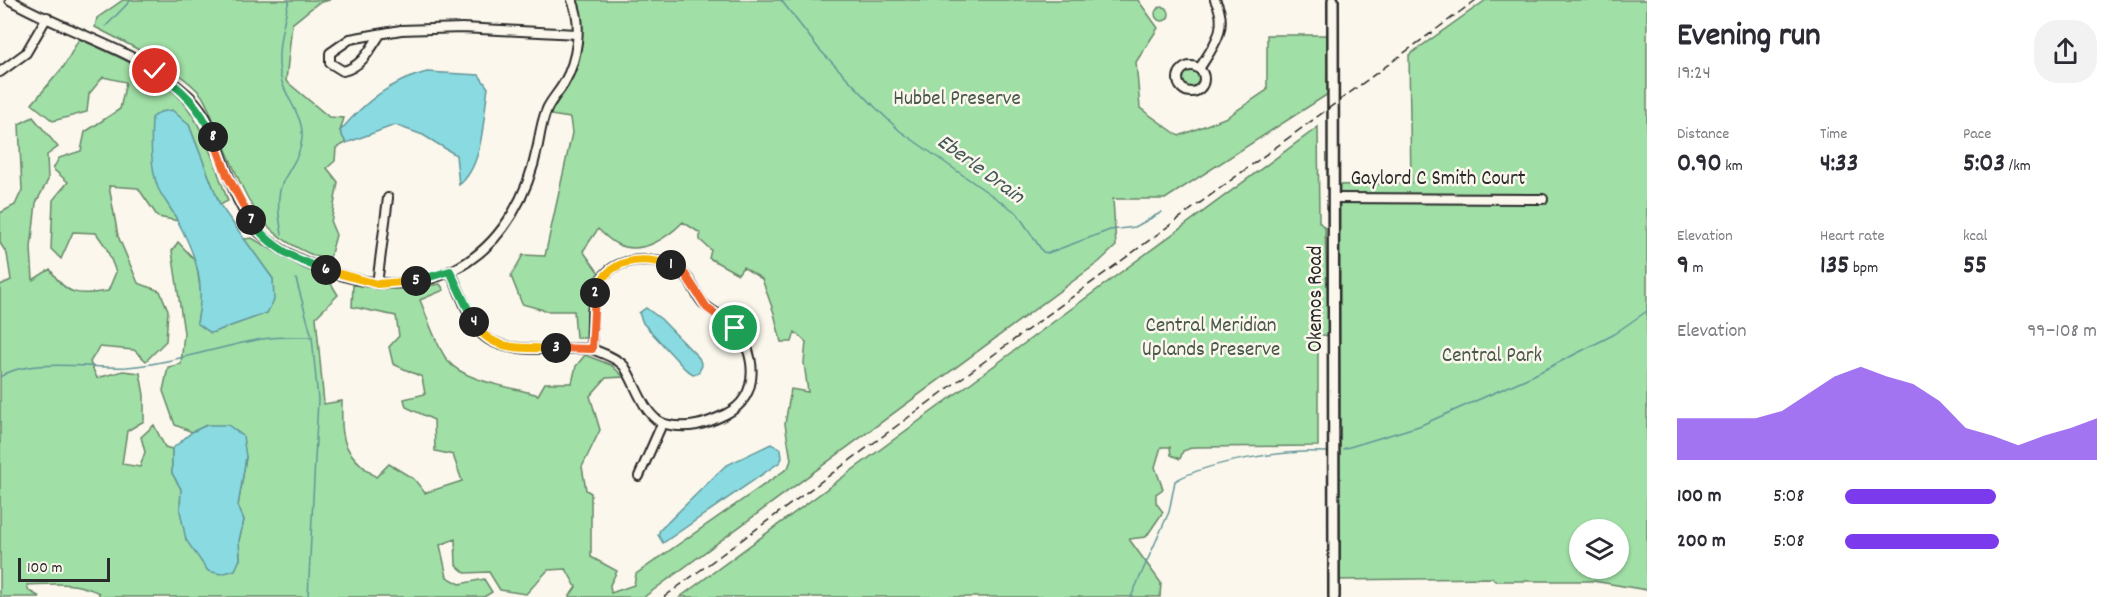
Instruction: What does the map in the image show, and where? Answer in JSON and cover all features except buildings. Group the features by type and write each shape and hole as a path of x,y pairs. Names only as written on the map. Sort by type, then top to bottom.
{"street":[{"path":"10,0 132,57 191,98 207,121 235,193 258,230 270,242 312,265 377,284 408,283 450,271 493,242 522,198 534,166 547,108 572,67 577,34 577,15 572,0"},
{"path":"1199,69 1221,30 1220,12 1215,0"},
{"name":"Okemos Road","path":"1333,0 1334,597"},
{"path":"0,72 30,48 47,17"},
{"path":"379,36 362,60 353,68 343,71 330,63 330,53 341,43 401,30 435,28 577,34"},
{"path":"377,284 388,198"},
{"name":"Gaylord C Smith Court","path":"1334,198 1543,199"},
{"path":"450,271 476,325 489,340 509,347 592,349 623,364 649,411 662,424 692,427 736,409 746,399 751,387 752,364 731,322 707,308 685,274 678,269 649,260 634,261 606,272 598,284 592,305 592,349"},
{"path":"639,476 662,424"}],"green space":[{"path":"123,0 330,0 318,3 292,24 286,81 329,117 344,118 340,131 346,143 336,148 335,161 327,168 338,182 331,223 336,235 329,261 303,251 283,239 267,226 255,211 245,194 207,105 199,92 163,64 95,27 97,18"},
{"name":"Hubbel Preserve","path":"576,0 1138,0 1158,28 1136,62 1140,108 1179,136 1227,117 1267,90 1267,35 1329,35 1328,94 1165,199 1113,199 1116,246 1099,262 644,597 569,597 576,587 566,569 548,570 526,594 500,590 489,572 465,573 456,565 455,539 440,545 447,577 460,584 484,579 492,592 484,597 99,597 99,593 90,589 55,584 27,585 29,591 40,597 0,597 0,285 11,280 7,254 0,243 0,213 15,205 22,190 19,124 33,117 58,147 47,155 48,180 36,203 31,248 33,280 50,269 62,285 74,292 98,292 108,291 116,272 106,247 96,233 73,232 61,259 51,249 53,200 68,182 53,169 59,158 81,151 85,132 120,109 126,82 103,77 89,94 87,112 53,121 32,104 64,66 79,39 150,74 175,93 185,104 205,139 228,201 220,205 189,125 158,186 178,221 158,217 138,188 109,186 118,236 138,283 160,291 168,310 166,341 146,361 134,350 99,347 90,362 97,378 123,371 140,373 144,395 144,421 127,431 122,464 140,467 145,452 141,437 154,425 165,447 172,449 172,473 181,489 180,511 240,559 239,540 244,520 238,506 246,457 207,425 192,432 175,425 163,391 168,367 181,364 184,333 172,251 178,242 196,261 202,300 197,323 211,333 267,313 273,279 244,239 252,238 303,268 327,277 338,295 316,317 324,404 342,401 342,426 346,445 350,453 365,468 376,477 389,464 414,479 425,493 462,481 453,455 435,451 434,420 406,407 404,399 425,394 422,377 393,364 389,347 399,336 396,316 352,307 353,285 408,289 440,284 444,290 420,300 432,331 447,360 465,374 477,379 538,395 545,383 572,383 576,366 585,355 611,365 624,377 606,378 590,396 600,430 582,467 586,490 591,493 591,557 617,571 610,585 611,593 634,585 636,574 788,468 791,460 785,424 791,389 808,392 804,363 806,342 795,332 792,342 781,342 762,279 743,267 738,274 709,258 711,250 700,240 700,233 683,222 653,244 635,248 614,243 598,229 583,251 599,273 588,294 586,338 576,338 574,311 547,311 522,304 511,276 523,255 545,256 572,133 570,118 550,115 572,79 579,60 580,30"},
{"name":"Central Park","path":"1486,0 1647,0 1647,590 1593,581 1495,581 1492,578 1339,580 1337,185 1411,183 1409,55"},
{"path":"1162,7 1167,9 1169,14 1167,19 1162,21 1157,19 1155,14 1157,9"},
{"path":"1191,71 1197,73 1199,79 1197,85 1191,87 1185,85 1183,79 1185,73"},
{"name":"Central Meridian Uplands Preserve","path":"1318,127 1319,222 1325,228 1329,336 1318,334 1318,446 1194,447 1183,451 1180,459 1171,455 1170,447 1161,447 1155,467 1163,489 1156,494 1156,503 1163,512 1146,537 1129,539 1161,583 1160,597 680,597"}],"water":[{"path":"427,72 479,75 488,88 478,153 467,176 459,185 456,155 423,135 395,125 346,143 340,131 379,94 401,81"},
{"path":"172,110 189,125 220,205 273,279 274,300 267,313 211,333 197,323 200,309 198,270 175,216 158,188 152,162 152,118 160,112"},
{"path":"646,308 661,319 699,358 702,366 698,373 693,374 685,369 643,323 639,313"},
{"path":"207,425 228,425 243,436 246,457 238,506 244,520 239,540 240,559 235,570 221,574 208,571 186,540 180,511 181,489 172,473 172,449 192,432"},
{"path":"771,444 781,449 780,462 663,543 658,535 660,530 725,466"}],"waterway":[{"path":"106,26 131,0"},
{"path":"282,234 279,209 280,190 297,156 302,138 301,123 282,82 279,62 280,41 289,0"},
{"name":"Eberle Drain","path":"781,0 819,49 877,109 900,131 1017,213 1043,252 1048,253 1110,230 1135,227 1162,212"},
{"path":"296,279 312,337 318,400 308,597"},
{"path":"1343,449 1419,426 1532,376 1611,336 1647,311"},
{"path":"0,377 27,367 61,365 127,367 262,339 312,337"},
{"path":"1131,597 1169,512 1175,481 1208,467 1228,462 1271,455 1328,452"}],"railway":[{"path":"664,597 1476,0"}],"route":[{"path":"155,71 191,98 198,107 207,121 235,193 258,230 270,242 312,265 346,277 377,284 408,283 450,271 476,325 489,340 509,347 592,349 592,305 598,284 606,272 619,264 649,260 671,265 685,274 707,308 731,322 735,328"}]}
